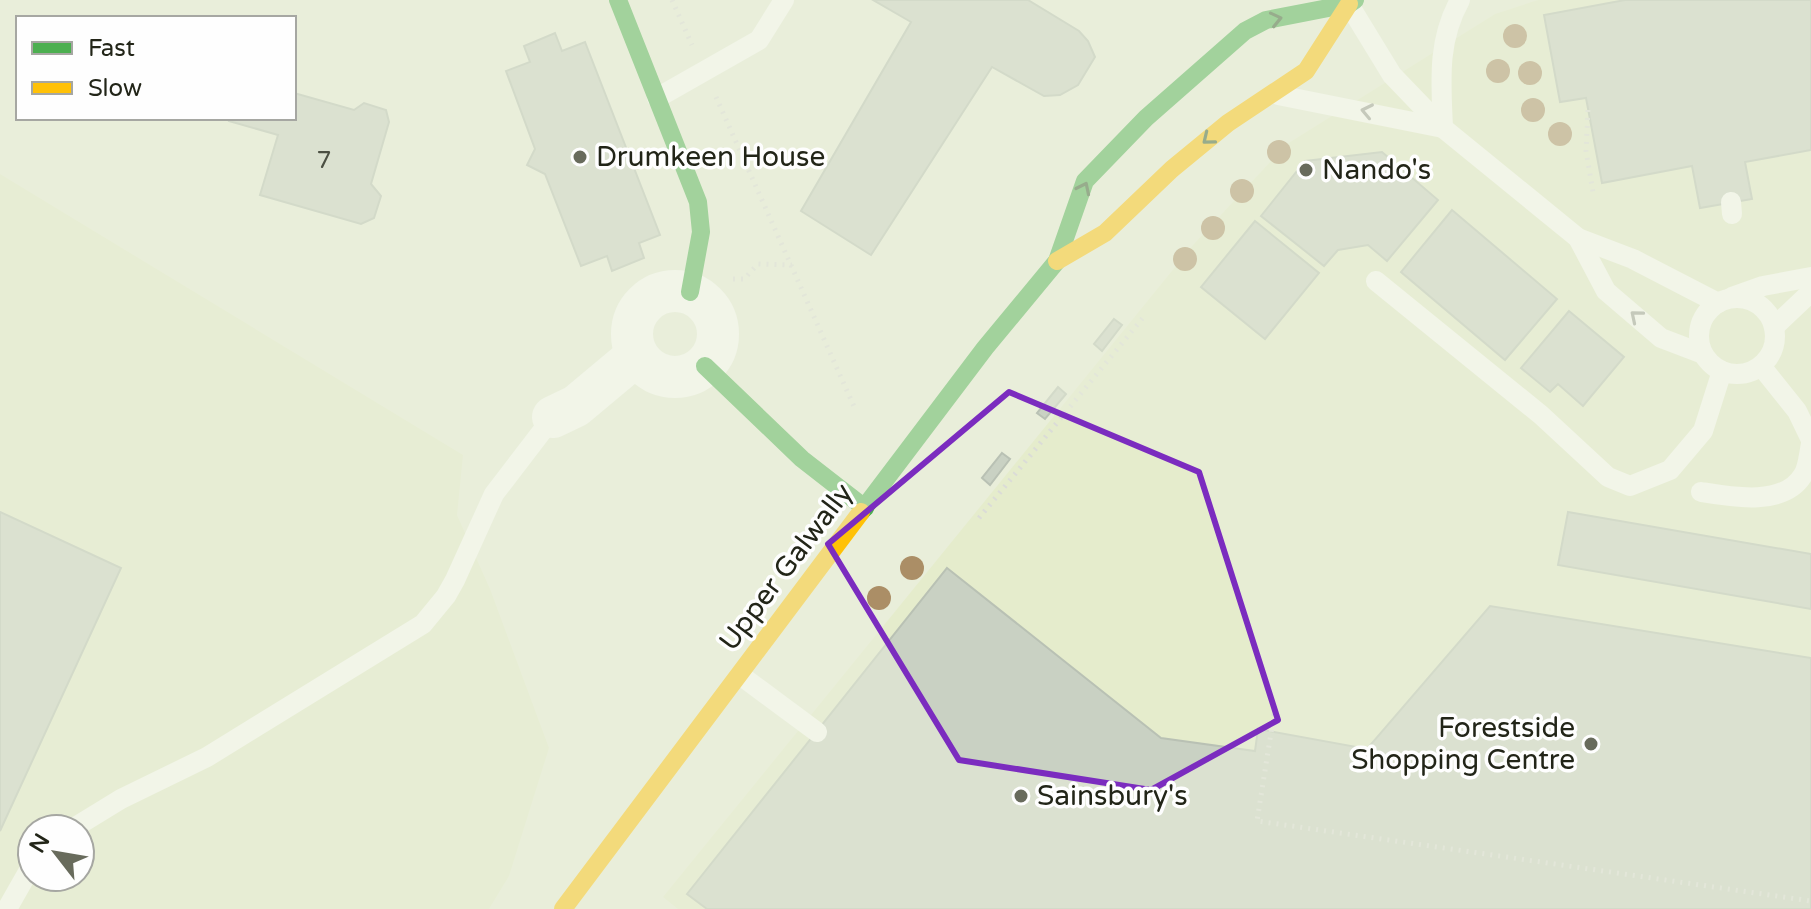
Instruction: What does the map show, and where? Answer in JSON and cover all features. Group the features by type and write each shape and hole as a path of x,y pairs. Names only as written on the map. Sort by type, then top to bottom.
{"street":[{"path":"618,0 698,202 709,286 703,300 713,311 718,325 719,341 714,355 705,366 694,374 668,377 655,373 644,365 632,342 635,316 642,305 664,292 709,286"},
{"name":"Upper Galwally","path":"563,909 985,348 1057,261 1105,233 1172,169 1228,123 1306,71 1350,1"},
{"name":"Upper Galwally","path":"1057,261 1085,181 1146,118 1245,31 1266,20 1350,1"},
{"path":"553,417 576,406 637,355"},
{"path":"705,366 793,452 826,481 865,508"}],"lane":[{"path":"657,98 759,40 784,0"},
{"path":"1443,128 1440,66 1450,18 1460,0"},
{"path":"1350,1 1392,75 1443,128 1578,238 1633,259 1723,301 1752,300 1770,315 1774,327 1773,348 1761,366 1742,374 1722,371 1703,354 1699,329 1709,310 1723,301 1763,286 1811,277"},
{"path":"1271,94 1443,128"},
{"path":"1578,238 1606,291 1661,338 1703,354"},
{"path":"1376,281 1541,415 1608,477 1630,486 1670,470 1703,431 1722,371"},
{"path":"1774,327 1811,292"},
{"path":"1701,492 1737,499 1763,497 1783,492 1803,475 1811,442 1797,411 1761,366"},
{"path":"96,814 207,757 423,624 455,580 494,494 553,417"},
{"path":"740,675 817,732"}],"path":[{"path":"672,0 856,411"},
{"path":"1588,110 1586,151 1593,192"},
{"path":"709,286 744,279 758,264 792,265"},
{"path":"979,518 1146,314"},
{"path":"1274,714 1257,821 1811,901"}],"highlighted area":[{"path":"1009,392 1199,472 1278,720 1151,790 959,760 828,544"}],"shaded area":[{"name":"Forestside Shopping Centre","path":"1538,0 1811,0 1811,909 678,909 663,897 1193,245 1287,144 1495,14"},
{"path":"0,174 463,455 457,515 490,589 549,748 509,876 489,909 0,909"}],"building":[{"path":"873,0 1028,0 1079,31 1088,41 1095,57 1078,85 1060,95 1044,96 992,67 871,255 801,211 911,22"},
{"path":"1625,0 1811,0 1811,150 1745,162 1752,199 1700,208 1692,166 1602,183 1586,98 1560,102 1544,15"},
{"name":"Drumkeen House","path":"555,33 562,51 585,42 660,235 639,243 644,258 612,271 607,256 581,266 545,174 527,165 535,149 506,71 530,62 524,46"},
{"path":"296,94 354,110 364,103 386,110 389,122 371,184 381,196 374,218 361,224 260,195 278,135 229,121 296,120"},
{"path":"1382,152 1438,200 1387,261 1368,245 1338,250 1324,266 1261,216 1305,161"},
{"path":"1452,210 1557,299 1505,360 1401,272"},
{"path":"1255,221 1319,273 1265,339 1201,287"},
{"path":"1569,311 1624,357 1583,406 1558,384 1550,392 1521,368"},
{"path":"1114,319 1122,325 1102,351 1094,344"},
{"path":"1058,387 1066,394 1045,419 1037,413"},
{"path":"1002,453 1010,459 990,485 982,478"},
{"path":"0,512 121,568 0,831"},
{"path":"1568,512 1811,554 1811,609 1558,565"},
{"name":"Forestside Shopping Centre","path":"947,568 1161,738 1255,751 1258,729 1367,749 1490,606 1811,658 1811,909 707,909 687,894"}],"traffic: fast":[{"path":"618,0 698,202 701,232 690,292"},
{"path":"861,512 985,348 1057,261 1085,181 1146,118 1245,31 1266,20 1349,4 1355,0"},
{"path":"705,366 802,459 865,508"}],"traffic: slow":[{"path":"1057,261 1105,233 1172,169 1228,123 1306,71 1349,4"},
{"path":"563,909 861,512"}],"place":[{"name":"Drumkeen House","path":"580,157"},
{"name":"Nando's","path":"1306,170"},
{"name":"Forestside Shopping Centre","path":"1591,744"},
{"name":"Sainsbury's","path":"1021,796"}]}
